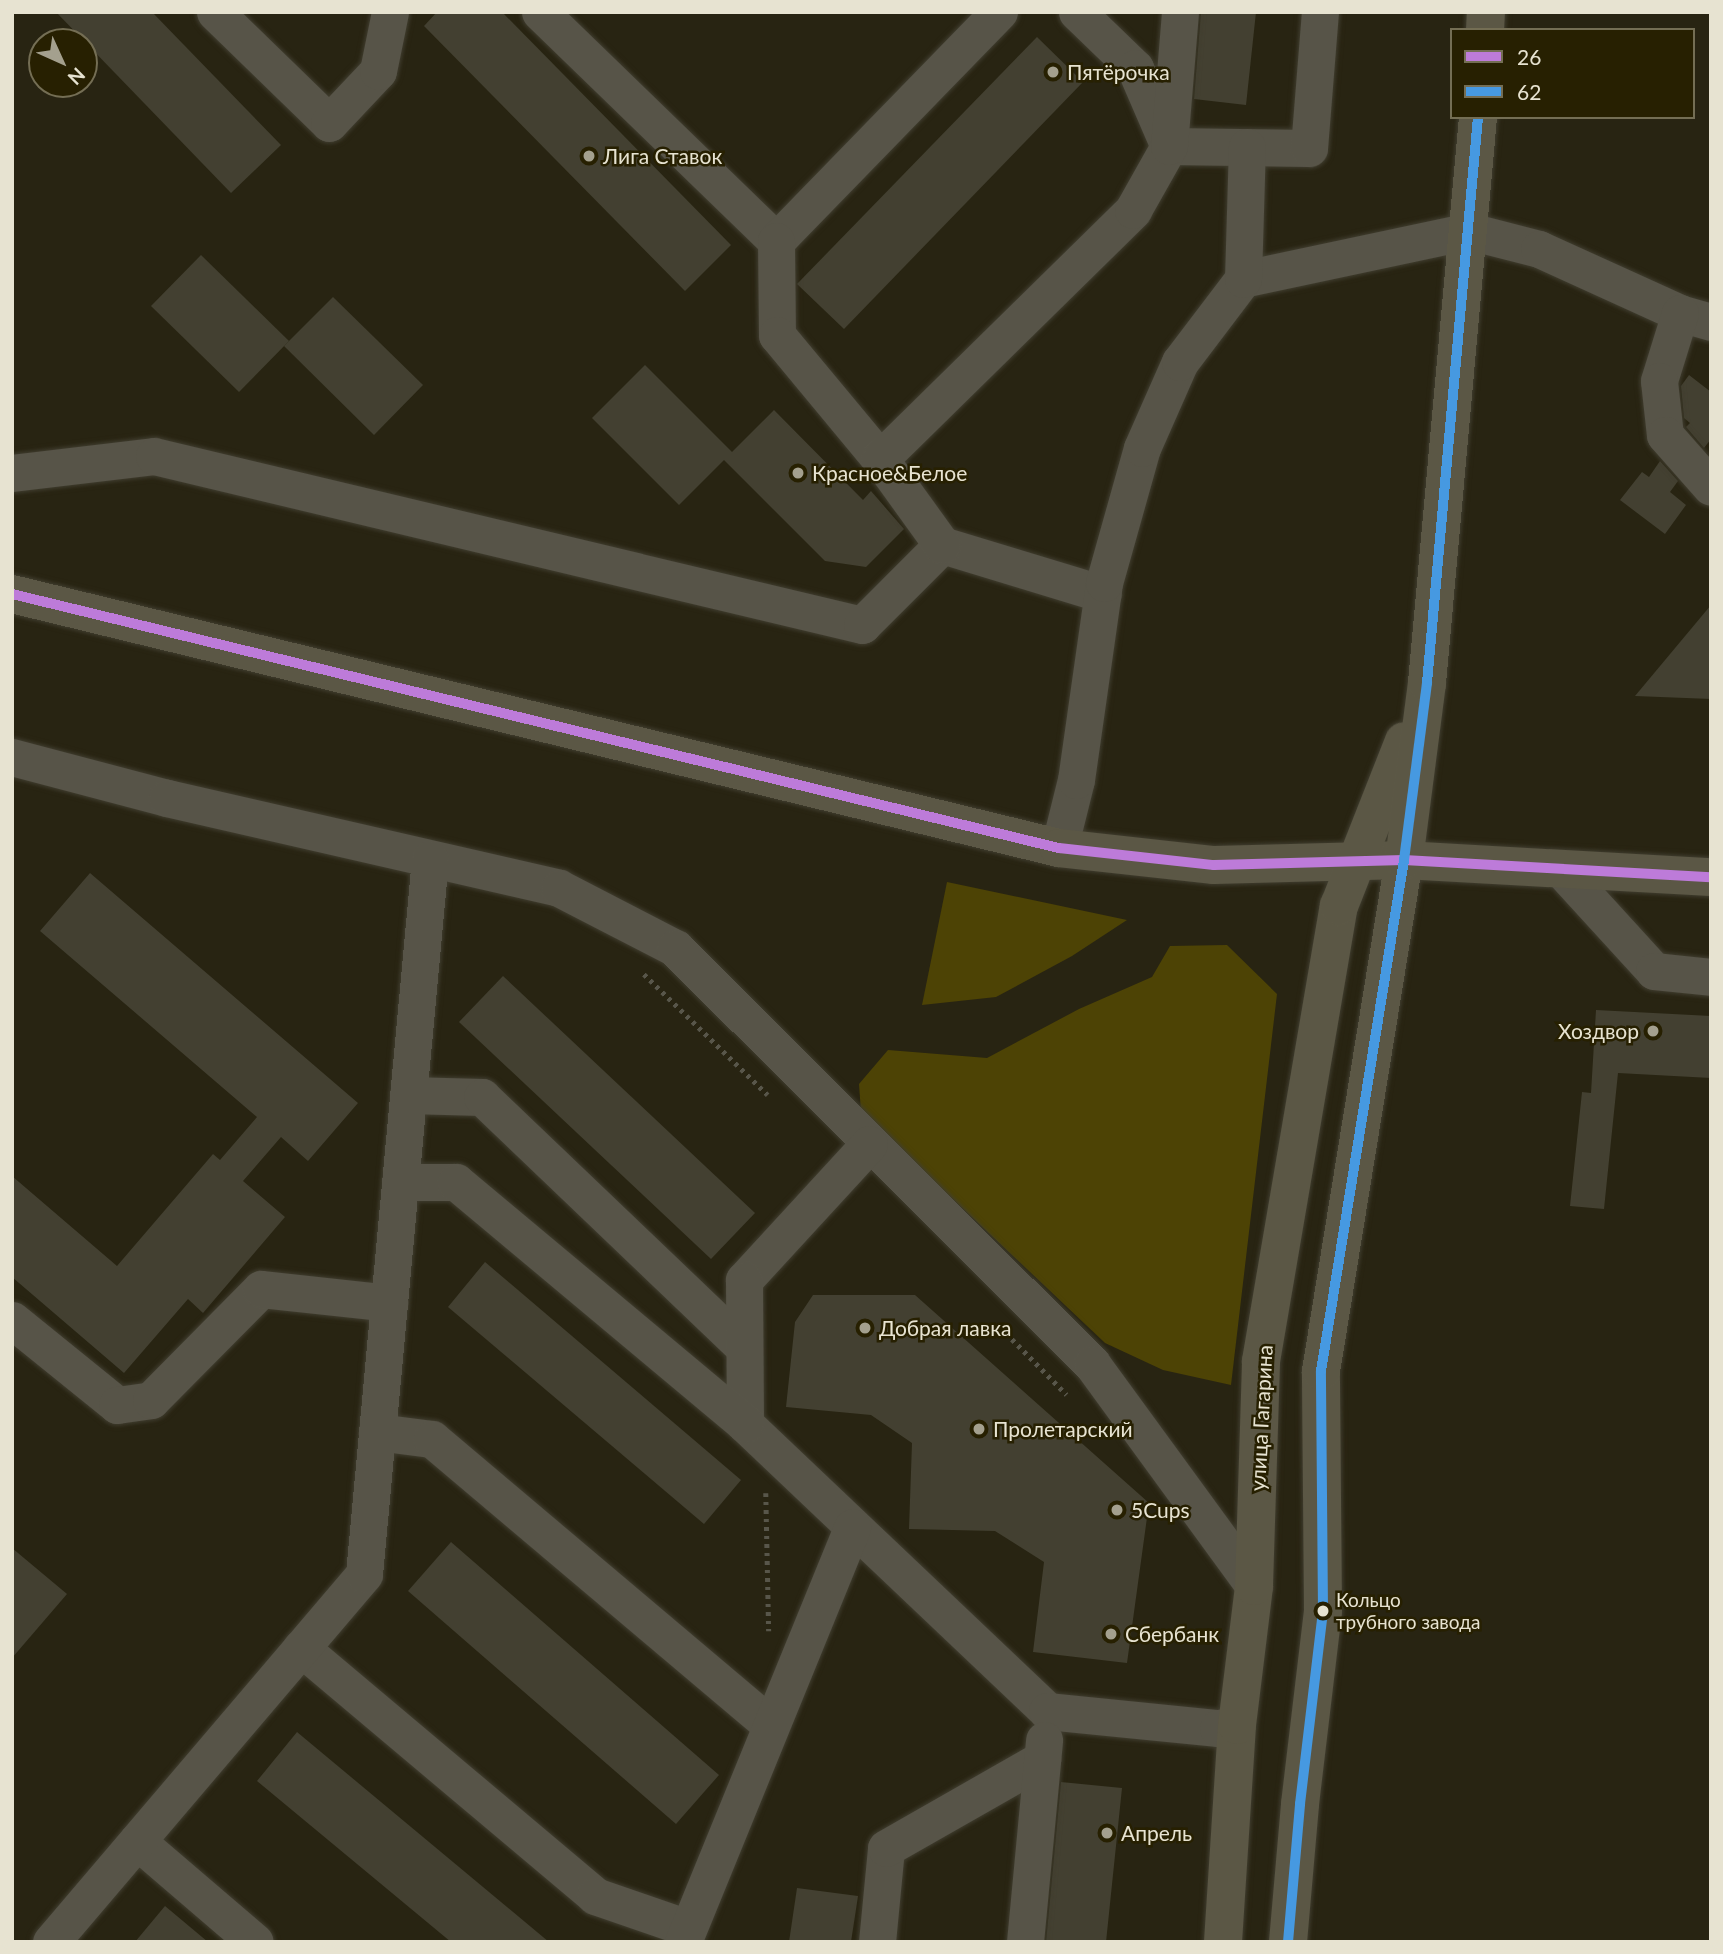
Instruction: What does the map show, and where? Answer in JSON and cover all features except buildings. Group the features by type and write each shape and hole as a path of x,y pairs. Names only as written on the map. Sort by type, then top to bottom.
{"main road":[{"path":"1288,1942 1300,1804 1323,1611 1321,1371 1404,860 1427,683 1478,119"},
{"path":"12,594 1059,848 1214,865 1404,860 1711,877"},
{"name":"улица Гагарина","path":"1223,1942 1237,1726 1254,1586 1261,1361 1339,906 1427,683"}],"street":[{"path":"215,12 329,123 378,71 390,12"},
{"path":"540,12 776,241"},
{"path":"999,12 776,241 777,335 880,459 942,545 1103,594"},
{"path":"1077,12 1135,68 1169,146"},
{"path":"880,459 1133,210 1169,146 1180,12"},
{"path":"1169,146 1309,148 1320,12"},
{"path":"1059,848 1076,780 1103,594 1142,449 1180,362 1243,279 1247,147"},
{"path":"1243,279 1469,231 1539,249 1695,317 1659,381 1665,435 1711,487"},
{"path":"12,473 154,456 862,625 942,545"},
{"path":"12,757 167,798 559,888 675,948 1092,1364 1254,1586"},
{"path":"51,1942 364,1574 430,859"},
{"path":"1560,868 1654,971 1711,977"},
{"path":"408,1095 482,1097 744,1347"},
{"path":"755,1433 744,1347 744,1280 869,1144"},
{"path":"400,1182 456,1182 755,1433 1047,1711 1218,1728 1237,1726"},
{"path":"12,1320 117,1405 151,1400 261,1289 389,1303"},
{"path":"377,1432 432,1438 770,1725"},
{"path":"301,1647 595,1896 685,1935 852,1527"},
{"path":"1025,1942 1047,1711"},
{"path":"877,1942 886,1848 1042,1759"},
{"path":"137,1840 255,1942"}],"path":[{"path":"634,965 774,1101"},
{"path":"1009,1336 1077,1405"},
{"path":"755,1433 769,1644"}],"shaded area":[{"path":"947,882 1127,920 1072,956 996,997 922,1005"},
{"path":"1227,945 1277,994 1231,1385 1163,1370 1105,1343 861,1112 859,1084 888,1050 987,1058 1079,1009 1152,977 1170,946"}],"transit line":[{"name":"62","path":"1288,1942 1300,1804 1323,1611 1321,1371 1404,860 1427,683 1478,119"},
{"name":"26","path":"12,594 1059,848 1214,865 1404,860 1711,877"}],"place":[{"name":"Пятёрочка","path":"1053,72"},
{"name":"Лига Ставок","path":"589,156"},
{"name":"Красное&Белое","path":"798,473"},
{"name":"Хоздвор","path":"1653,1031"},
{"name":"Добрая лавка","path":"865,1328"},
{"name":"Пролетарский","path":"979,1429"},
{"name":"5Cups","path":"1117,1510"},
{"name":"Кольцо трубного завода","path":"1323,1611"},
{"name":"Сбербанк","path":"1111,1634"},
{"name":"Апрель","path":"1107,1833"}]}
